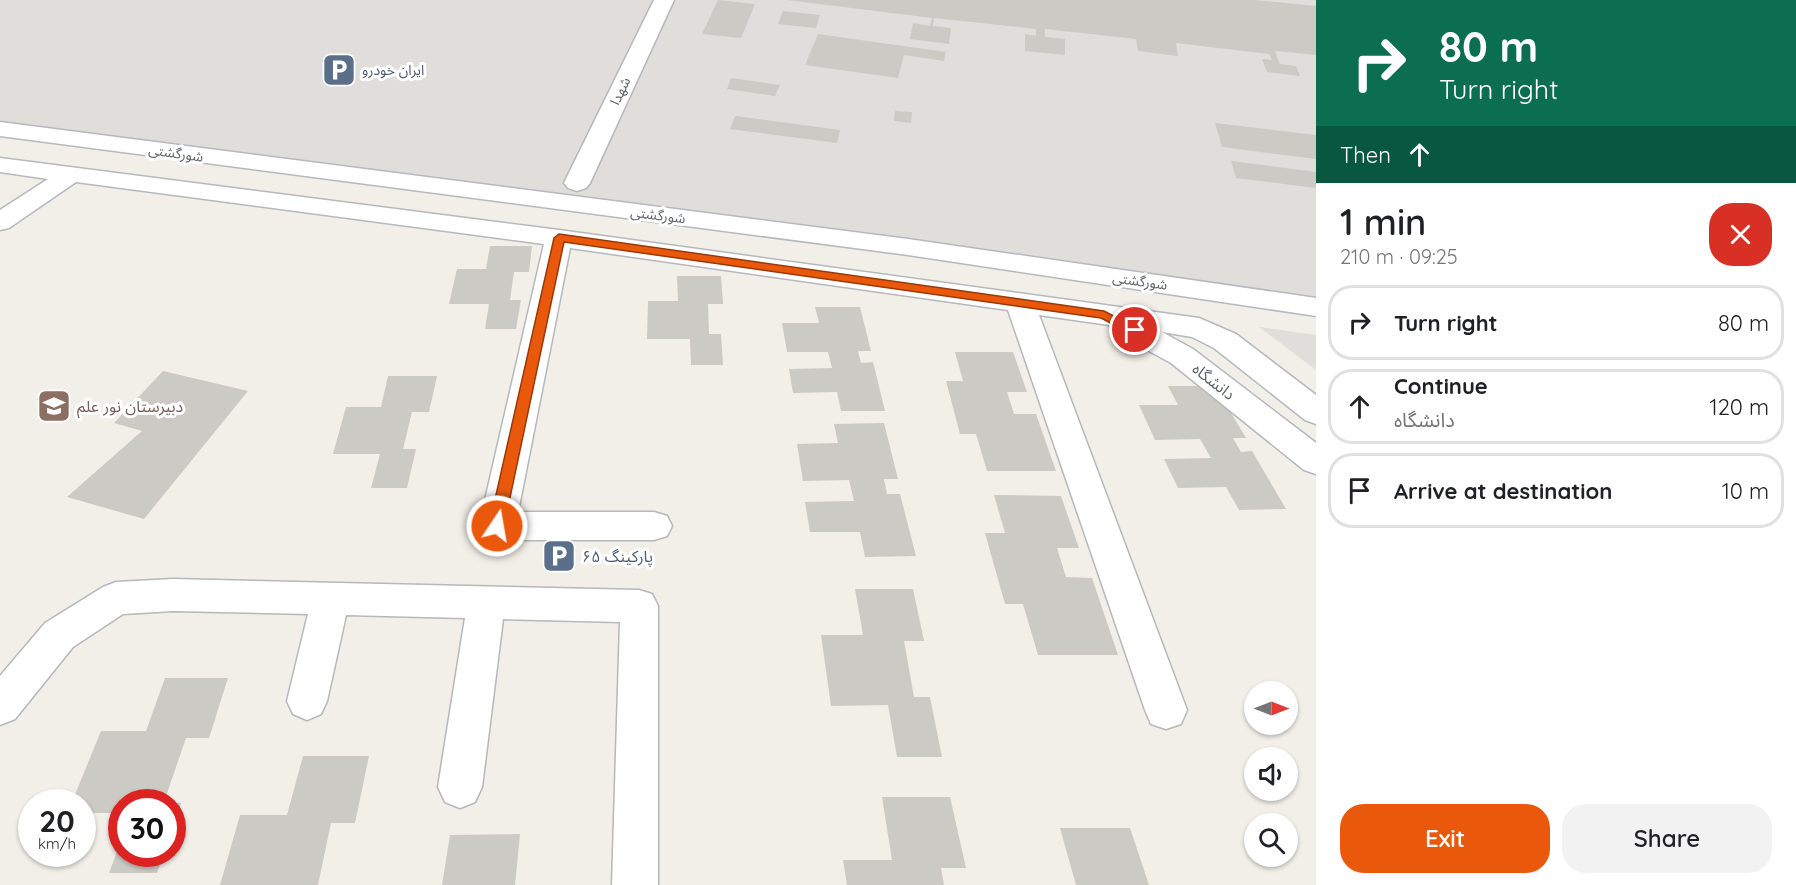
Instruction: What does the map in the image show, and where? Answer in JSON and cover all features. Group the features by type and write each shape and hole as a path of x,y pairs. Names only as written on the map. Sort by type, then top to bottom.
{"street":[{"name":"شهدا","path":"576,183 664,0"},
{"name":"شورگشتی","path":"0,129 908,247 1316,307"},
{"path":"2,166 559,238 1199,328 1225,341 1316,412"},
{"path":"0,222 70,175"},
{"path":"0,194 36,199"},
{"path":"559,238 497,526 654,526"},
{"path":"1020,303 1166,710"},
{"name":"دانشگاه","path":"1104,315 1182,356 1316,461"},
{"path":"0,706 59,635 116,598 173,596 639,606 635,885"},
{"path":"307,700 331,599"},
{"path":"460,787 486,603"}],"shaded area":[{"path":"0,0 1316,0 1316,304 574,212 0,136"},
{"path":"1259,327 1316,335 1316,370"}],"building":[{"path":"718,0 755,4 741,38 702,34"},
{"path":"787,0 1254,0 1316,6 1316,55 1275,51 1280,64 1296,66 1300,76 1267,72 1262,59 1272,60 1269,54 1176,43 1178,56 1138,51 1136,39 1045,29 1045,37 1065,39 1065,55 1025,51 1025,34 1036,36 1036,29 934,18 933,26 951,28 949,44 910,39 913,23 930,26 932,18"},
{"path":"783,11 820,15 816,28 778,24"},
{"path":"818,34 946,52 944,61 904,55 898,78 805,65"},
{"path":"731,78 780,85 775,96 727,89"},
{"path":"895,111 912,112 911,123 894,121"},
{"path":"735,116 840,130 837,143 730,129"},
{"path":"1215,123 1316,135 1316,159 1222,147"},
{"path":"1231,161 1316,172 1316,188 1236,178"},
{"path":"490,246 532,246 529,272 514,272 510,300 521,300 516,329 485,329 489,304 449,304 457,269 486,269"},
{"path":"677,276 721,276 723,304 708,304 709,334 721,334 723,365 691,365 690,339 647,339 648,301 678,301"},
{"path":"815,307 860,307 871,351 858,351 861,363 873,362 885,411 841,411 837,392 793,393 789,369 832,368 828,352 787,352 782,323 819,323"},
{"path":"955,352 1013,352 1027,392 1007,392 1014,414 1036,414 1056,471 987,471 976,434 960,434 946,381 963,381"},
{"path":"163,371 248,391 144,519 67,497 142,431 114,423"},
{"path":"388,376 437,376 429,412 412,412 403,449 416,449 407,488 371,488 380,454 333,454 346,407 381,407"},
{"path":"1168,386 1215,386 1246,438 1233,438 1241,452 1252,451 1286,509 1239,510 1226,487 1178,488 1164,459 1211,458 1200,439 1155,440 1139,405 1178,405"},
{"path":"884,423 898,479 884,479 887,494 900,494 916,556 865,557 860,532 810,532 805,502 854,501 849,480 803,481 797,444 838,443 834,424"},
{"path":"994,495 1061,496 1079,548 1057,548 1066,577 1092,578 1118,655 1038,655 1023,604 1005,604 985,533 1005,533"},
{"path":"855,589 913,589 924,641 904,641 914,697 930,697 942,757 897,757 888,705 831,706 821,635 863,635"},
{"path":"165,678 228,678 209,738 186,738 168,789 108,789 108,813 96,813 96,789 77,789 101,731 146,731"},
{"path":"303,756 369,756 355,823 331,823 318,885 220,885 240,815 287,815"},
{"path":"882,797 950,797 966,868 941,868 944,885 847,885 843,860 892,860"},
{"path":"1060,828 1130,828 1149,885 1076,885"},
{"path":"520,834 515,885 442,885 450,835"},
{"path":"111,867 159,867 157,873 109,873"}],"place":[{"name":"ایران خودرو","path":"339,70"},
{"name":"دبیرستان نور علم","path":"54,406"},
{"name":"پارکینگ ۶۵","path":"559,556"}],"route":[{"path":"497,526 559,238 1104,315 1135,330"}]}
